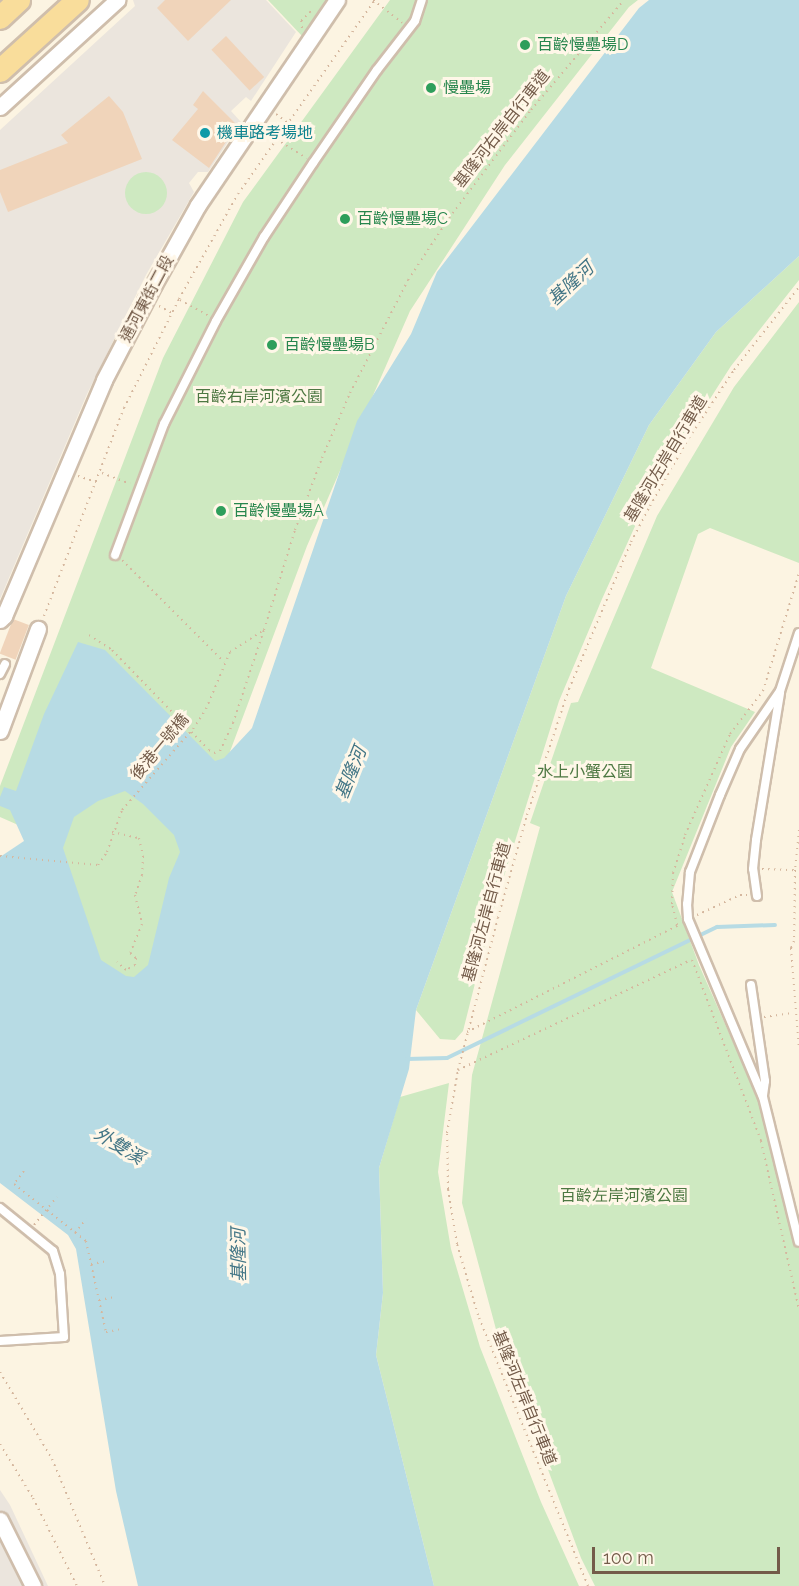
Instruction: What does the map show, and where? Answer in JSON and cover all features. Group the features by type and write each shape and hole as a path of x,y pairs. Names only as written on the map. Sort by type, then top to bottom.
{"main road":[{"path":"0,18 19,0"},
{"path":"0,71 78,0"}],"street":[{"path":"0,107 117,0"},
{"name":"通河東街二段","path":"0,620 4,616 104,380 198,205 337,0"},
{"path":"0,731 38,629"},
{"path":"0,1520 33,1586"}],"lane":[{"path":"115,555 138,487 164,424 216,321 264,237 313,163 415,21 422,0"},
{"path":"758,896 753,869 780,691 799,633"},
{"path":"0,674 5,664"},
{"path":"780,691 740,749 716,806 690,872 688,919 763,1097 799,1242"},
{"path":"751,985 765,1081 763,1097"},
{"path":"0,1208 53,1251 60,1274 64,1337 0,1341"}],"path":[{"path":"38,629 124,408 179,299 238,194 374,0 409,28"},
{"name":"基隆河右岸自行車道","path":"89,635 112,650 208,750 214,753 220,751 233,723 295,530 322,458 387,317 449,218 574,56 624,0"},
{"path":"276,139 313,163"},
{"name":"基隆河左岸自行車道","path":"588,1586 478,1315 457,1244 448,1189 447,1133 467,1032 527,815 569,689 631,542 689,438 728,380 799,287"},
{"path":"179,299 216,321"},
{"path":"73,454 84,459 78,476 97,482"},
{"path":"101,472 138,487"},
{"path":"115,555 128,564 225,663 230,652 264,630"},
{"name":"後港一號橋","path":"112,832 122,810 193,729 206,709 225,663"},
{"path":"799,830 795,870 794,941 791,948 799,1049"},
{"path":"0,856 98,865 107,852 112,832 139,838 143,856 142,875 135,895 142,924 130,953 136,958 135,965 126,970 117,962"},
{"path":"753,869 795,870"},
{"path":"467,1032 650,942 688,919 740,895 758,896"},
{"path":"794,908 799,908"},
{"path":"458,1070 692,960 761,1141 799,1310"},
{"path":"755,1018 795,1013"},
{"path":"24,1171 14,1184 86,1241 106,1332 121,1329"},
{"path":"28,1232 57,1197"},
{"path":"75,1233 86,1219"},
{"path":"91,1264 108,1261"},
{"path":"99,1300 115,1297"},
{"path":"0,1372 52,1459 105,1586"},
{"path":"0,1444 33,1498 77,1586"}],"shaded area":[{"path":"133,0 266,0 296,32 251,101 246,97 231,111 241,122 208,172 198,172 189,183 194,192 146,275 87,394 0,599 0,130 135,6"},
{"path":"0,1490 10,1505 48,1586 0,1586"}],"green space":[{"path":"268,0 327,0 302,36"},
{"name":"百齡右岸河濱公園","path":"390,0 638,0 629,7 505,165 410,311 307,546 144,981 118,975 93,959 34,832 0,817 0,786 163,358 243,202"},
{"path":"146,172 161,178 167,193 161,208 146,214 131,208 125,193 131,178"},
{"path":"799,256 799,280 731,366 651,491 559,701 494,908 463,1031 455,1040 440,1039 416,1010 566,596 649,425 716,332"},
{"name":"百齡左岸河濱公園","path":"799,302 799,563 710,528 698,534 651,668 755,712 731,747 672,892 699,965 768,1121 799,1242 799,1586 595,1586 581,1558 497,1333 462,1203 472,1075 540,827 530,823 571,703 578,702 657,516 734,387"},
{"path":"449,1083 438,1172 451,1249 480,1347 541,1502 579,1586 434,1586 376,1355 383,1293 379,1168 400,1097"}],"water":[{"path":"649,0 799,0 799,256 716,332 649,425 566,596 416,1010 409,1069 379,1168 383,1293 376,1355 434,1586 138,1586 116,1491 76,1249 68,1235 0,1183 0,857 24,841 10,810 0,806 0,797 4,787 16,791 44,714 78,642 105,650 215,761 224,758 252,728 357,421 411,334 437,272 639,8","holes":["125,791 143,804 174,835 180,852 169,878 148,965 134,977 126,976 101,960 63,848 74,817 98,801"]}],"building":[{"path":"165,0 231,0 188,41 157,8"},
{"path":"226,36 264,77 250,91 211,50"},
{"name":"機車路考場地","path":"203,91 237,125 209,168 172,140 198,109 193,105"},
{"path":"109,96 123,112 142,159 8,212 0,192 0,170 68,143 61,135"},
{"path":"13,619 29,625 16,660 0,654"}],"waterway":[{"path":"407,1059 447,1058 717,927 775,925"}],"place":[{"name":"百齡慢壘場D","path":"525,45"},
{"name":"慢壘場","path":"431,88"},
{"name":"機車路考場地","path":"205,133"},
{"name":"百齡慢壘場C","path":"345,219"},
{"name":"百齡慢壘場B","path":"272,345"},
{"name":"百齡慢壘場A","path":"221,511"}],"water label":[{"name":"基隆河","path":"571,284"},
{"name":"基隆河","path":"351,773"},
{"name":"外雙溪","path":"119,1146"},
{"name":"基隆河","path":"239,1255"}],"park label":[{"name":"水上小蟹公園","path":"585,772"}]}
